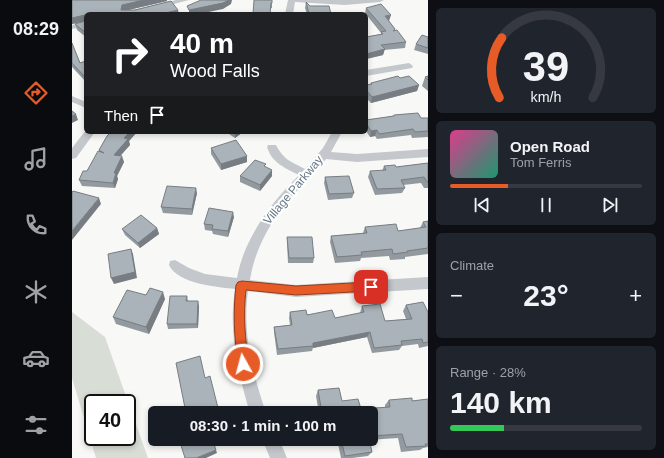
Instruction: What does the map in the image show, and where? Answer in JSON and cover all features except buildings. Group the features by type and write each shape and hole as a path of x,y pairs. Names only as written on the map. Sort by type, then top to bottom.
{"street":[{"path":"135,12 185,0"},
{"path":"289,12 292,0 345,3 380,0"},
{"path":"72,27 84,24"},
{"path":"368,73 409,66"},
{"path":"72,99 84,104"},
{"path":"72,156 88,134"},
{"name":"Village Parkway","path":"256,406 243,364 240,343 239,310 242,285 248,260 261,228 272,212 323,155 333,142 336,134"},
{"path":"272,147 273,152 279,159 306,174"},
{"path":"323,155 357,158 428,153"},
{"path":"175,264 184,272 205,280 296,291 428,282"},
{"path":"273,446 279,458"}],"shaded area":[{"path":"72,312 105,337 125,394 84,394 84,418 72,378"},
{"path":"136,424 148,458 96,458 92,446 136,446"}],"route":[{"path":"243,364 239,310 242,285 296,291 371,287"}]}
